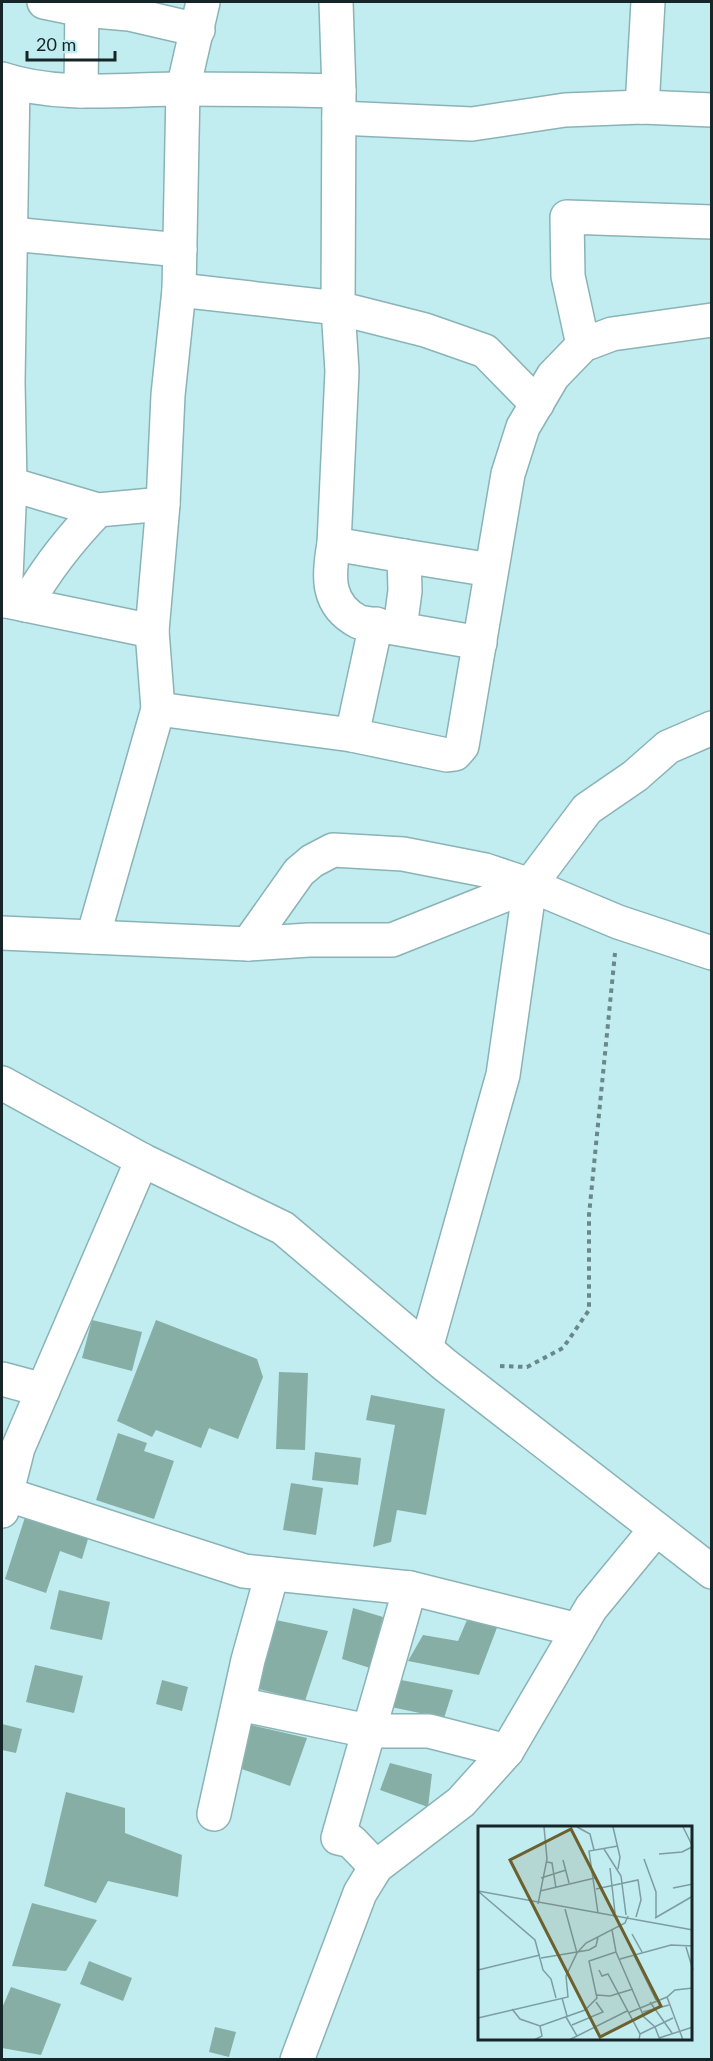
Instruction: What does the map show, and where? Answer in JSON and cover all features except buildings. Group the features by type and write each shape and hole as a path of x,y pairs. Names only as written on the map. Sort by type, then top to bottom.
{"street":[{"path":"44,2 129,14 201,16 183,89 179,290 168,395 163,504 152,631 158,709 93,937"},
{"path":"336,2 339,104 338,308 342,408 334,544 329,571 336,601 350,616 388,626 480,643"},
{"path":"642,108 648,2"},
{"path":"81,91 83,6"},
{"path":"11,602 8,382 11,234 7,81 81,91 183,89 339,104 472,123 565,110 642,108 711,110"},
{"path":"583,345 568,276 567,217 711,222"},
{"path":"11,234 180,250"},
{"path":"179,290 338,308 425,330 485,351 537,404"},
{"path":"158,709 352,735 447,755 455,754 462,746 508,474 523,427 553,376 583,345 612,334 711,320"},
{"path":"10,484 98,510 163,504"},
{"path":"11,602 98,510"},
{"path":"334,544 491,570"},
{"path":"352,735 388,626 405,591 404,556"},
{"path":"11,602 152,631"},
{"path":"426,1348 503,1075 530,885 586,809 635,776 668,747 711,728"},
{"path":"248,944 299,872 312,861 333,850 403,854 485,870 530,885 618,922 711,952"},
{"path":"2,933 248,944 309,940 392,940 530,885"},
{"path":"2,1083 142,1160 284,1228 426,1348 711,1572"},
{"path":"142,1160 18,1448 4,1502 244,1571 410,1588 578,1630"},
{"path":"2,1379 43,1390"},
{"path":"297,2060 360,1893 376,1867 461,1802 507,1751 591,1608 656,1529"},
{"path":"214,1814 272,1575"},
{"path":"376,1867 351,1841 338,1838 410,1588"},
{"path":"239,1704 368,1731 429,1731 507,1751"}],"path":[{"path":"492,1366 527,1367 562,1348 589,1310 589,1215 618,922"}]}
